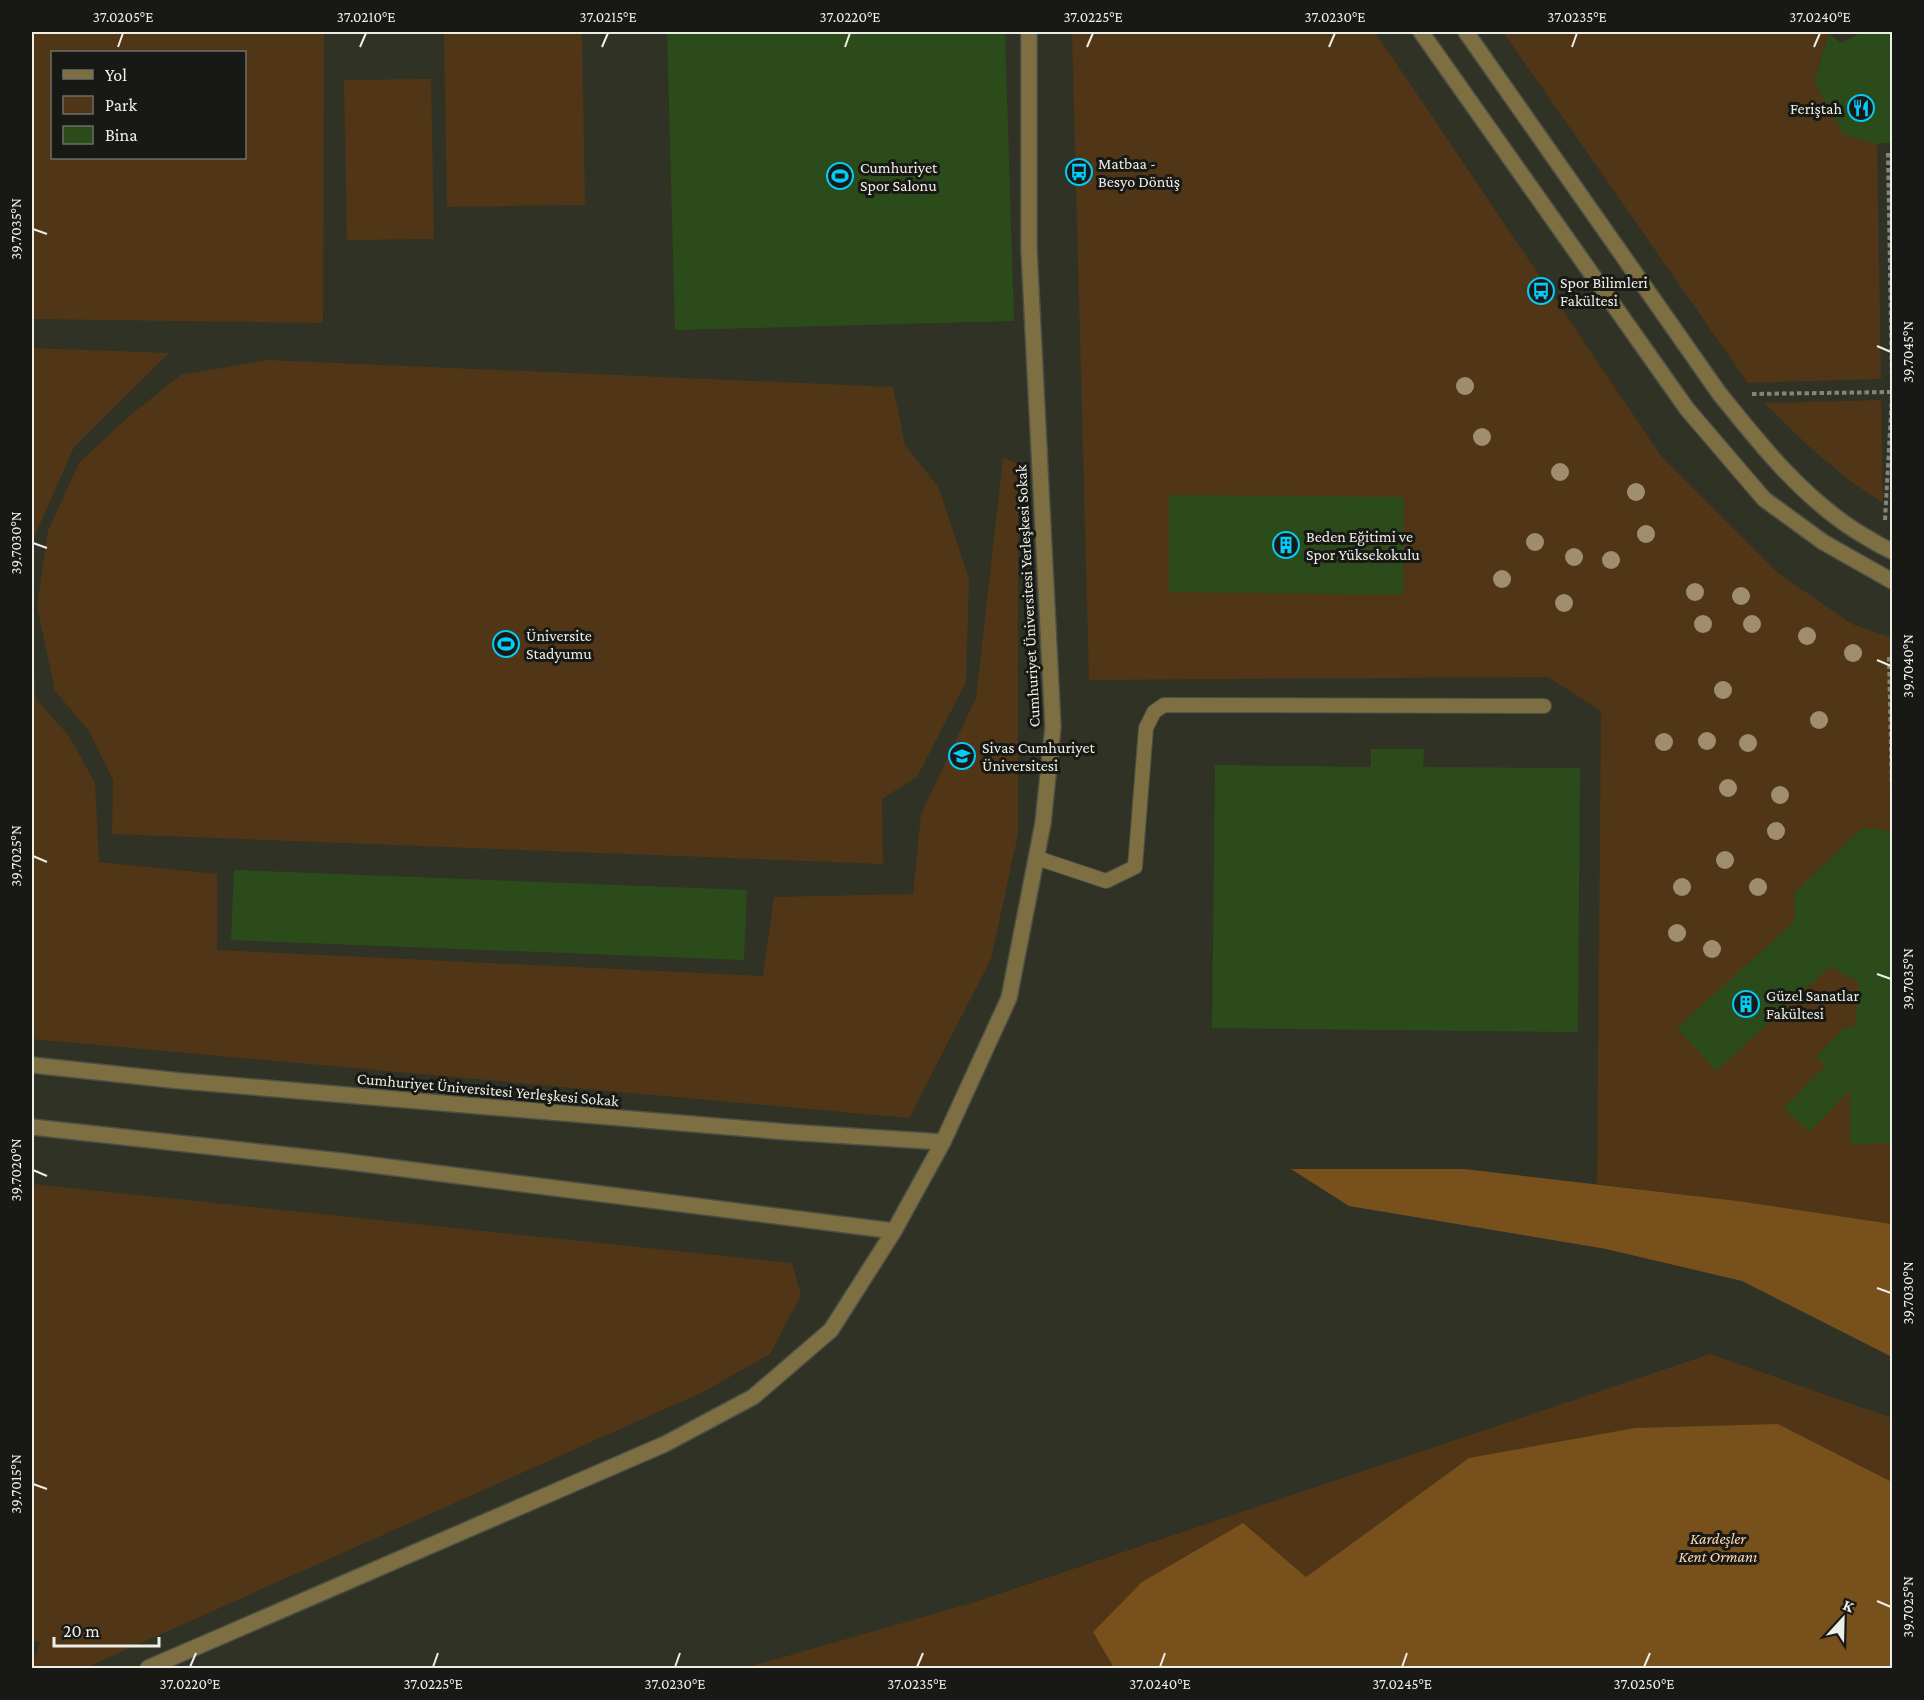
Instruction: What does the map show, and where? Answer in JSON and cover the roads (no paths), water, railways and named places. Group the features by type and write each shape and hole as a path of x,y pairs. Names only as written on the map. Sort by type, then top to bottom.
{"street":[{"name":"Cumhuriyet Üniversitesi Yerleşkesi Sokak","path":"148,1668 665,1444 753,1397 831,1330 894,1231 943,1142 1009,998 1043,823 1053,727 1029,250 1029,32"},
{"path":"1421,32 1687,409 1764,499 1823,542 1893,581"},
{"path":"1466,32 1719,393 1787,474 1834,516 1888,550"},
{"name":"Cumhuriyet Üniversitesi Yerleşkesi Sokak","path":"32,1065 181,1081 715,1126 943,1142"},
{"path":"32,1127 341,1161 894,1231"}],"lane":[{"path":"1036,858 1106,881 1135,867 1146,728 1154,712 1164,705 1544,706"}],"place":[{"name":"Feriştah","path":"1861,108"},
{"name":"Matbaa - Besyo Dönüş","path":"1079,172"},
{"name":"Cumhuriyet Spor Salonu","path":"840,176"},
{"name":"Spor Bilimleri Fakültesi","path":"1541,291"},
{"name":"Beden Eğitimi ve Spor Yüksekokulu","path":"1286,545"},
{"name":"Üniversite Stadyumu","path":"506,644"},
{"name":"Sivas Cumhuriyet Üniversitesi","path":"962,756"},
{"name":"Güzel Sanatlar Fakültesi","path":"1746,1004"}],"park label":[{"name":"Kardeşler Kent Ormanı","path":"1718,1547"}]}
